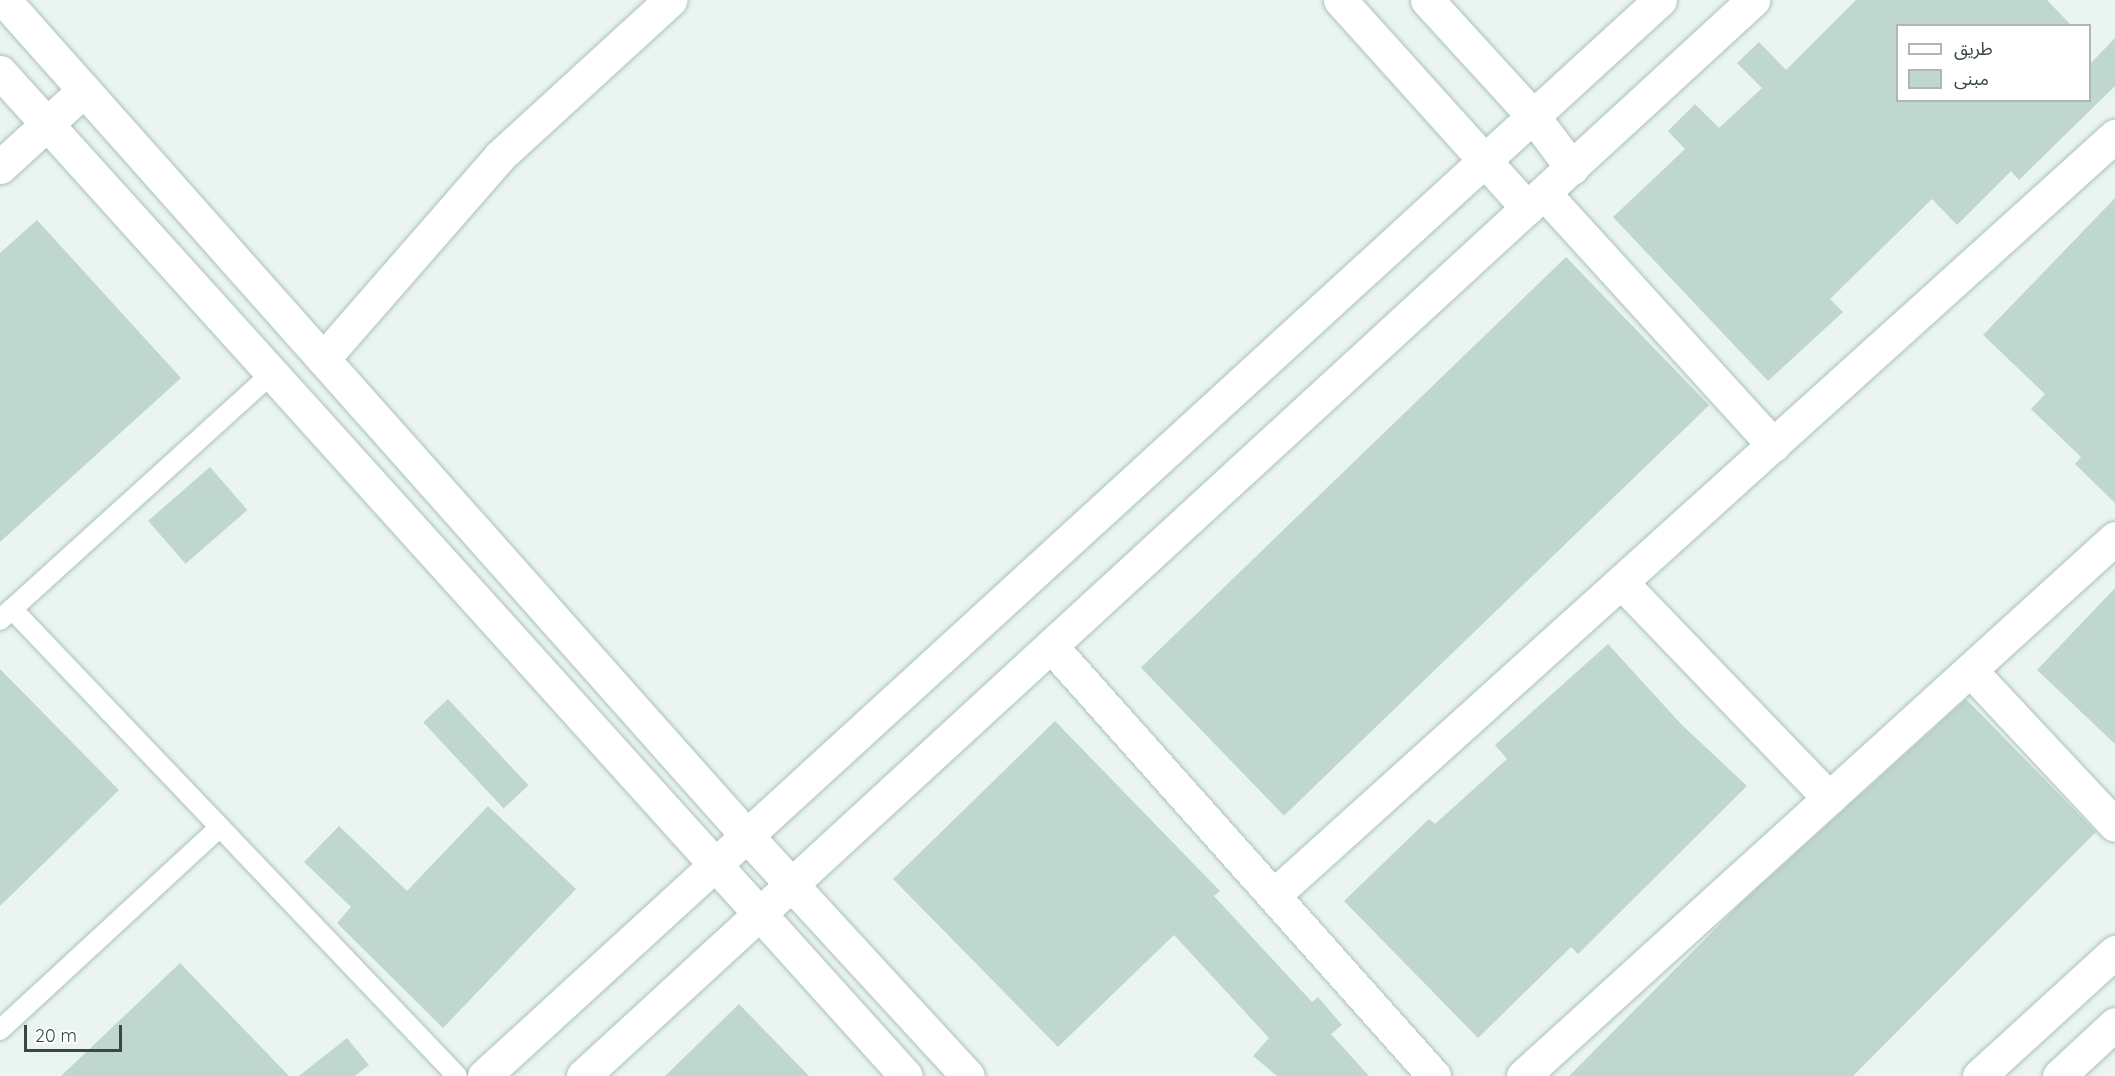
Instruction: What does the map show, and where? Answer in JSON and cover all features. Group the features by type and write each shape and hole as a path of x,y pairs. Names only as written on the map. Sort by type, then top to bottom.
{"street":[{"path":"4,0 747,836 968,1076"},
{"path":"323,359 500,156 670,0"},
{"path":"1340,0 1485,161 1536,200 1773,445"},
{"path":"1427,0 1533,116 1572,168"},
{"path":"484,1076 1660,0"},
{"path":"583,1076 1753,0"},
{"path":"43,43 5,88 47,124 906,1076"},
{"path":"0,167 84,90"},
{"path":"1275,895 2115,136"},
{"path":"1523,1076 2115,538"},
{"path":"1621,582 1829,798"},
{"path":"1051,646 1434,1076"},
{"path":"1970,670 2115,825"},
{"path":"1979,1076 2115,952"},
{"path":"2059,1076 2115,1024"}],"lane":[{"path":"272,374 6,614 220,827 457,1076"},
{"path":"0,1030 220,827"}],"building":[{"path":"1856,0 2047,0 2070,24 1896,24 1896,102 2091,102 2091,63 2115,38 2115,86 2019,180 2011,171 1957,225 1932,199 1830,299 1843,312 1768,381 1613,217 1685,149 1668,131 1695,104 1719,128 1762,88 1737,63 1759,42 1786,70"},
{"path":"2115,198 2115,503 2075,464 2081,457 2031,409 2045,394 1983,335"},
{"path":"37,220 181,378 0,542 0,253"},
{"path":"1566,257 1709,405 1284,816 1141,668"},
{"path":"210,467 247,510 186,564 148,521"},
{"path":"2115,588 2115,744 2037,670"},
{"path":"1608,644 1681,724 1747,786 1578,954 1571,947 1478,1038 1344,901 1429,819 1435,824 1507,759 1495,745"},
{"path":"0,669 119,790 0,906"},
{"path":"448,699 528,785 504,808 423,722"},
{"path":"1966,699 2096,832 1853,1076 1569,1076 1743,901"},
{"path":"1055,721 1220,891 1214,896 1312,1002 1318,997 1342,1025 1331,1034 1369,1076 1277,1076 1253,1056 1269,1038 1174,935 1058,1047 893,879"},
{"path":"488,806 576,889 443,1028 337,923 351,907 304,862 339,826 407,891"},
{"path":"180,963 289,1076 61,1076"},
{"path":"739,1004 809,1076 665,1076"},
{"path":"347,1038 369,1065 355,1076 299,1076"}]}
